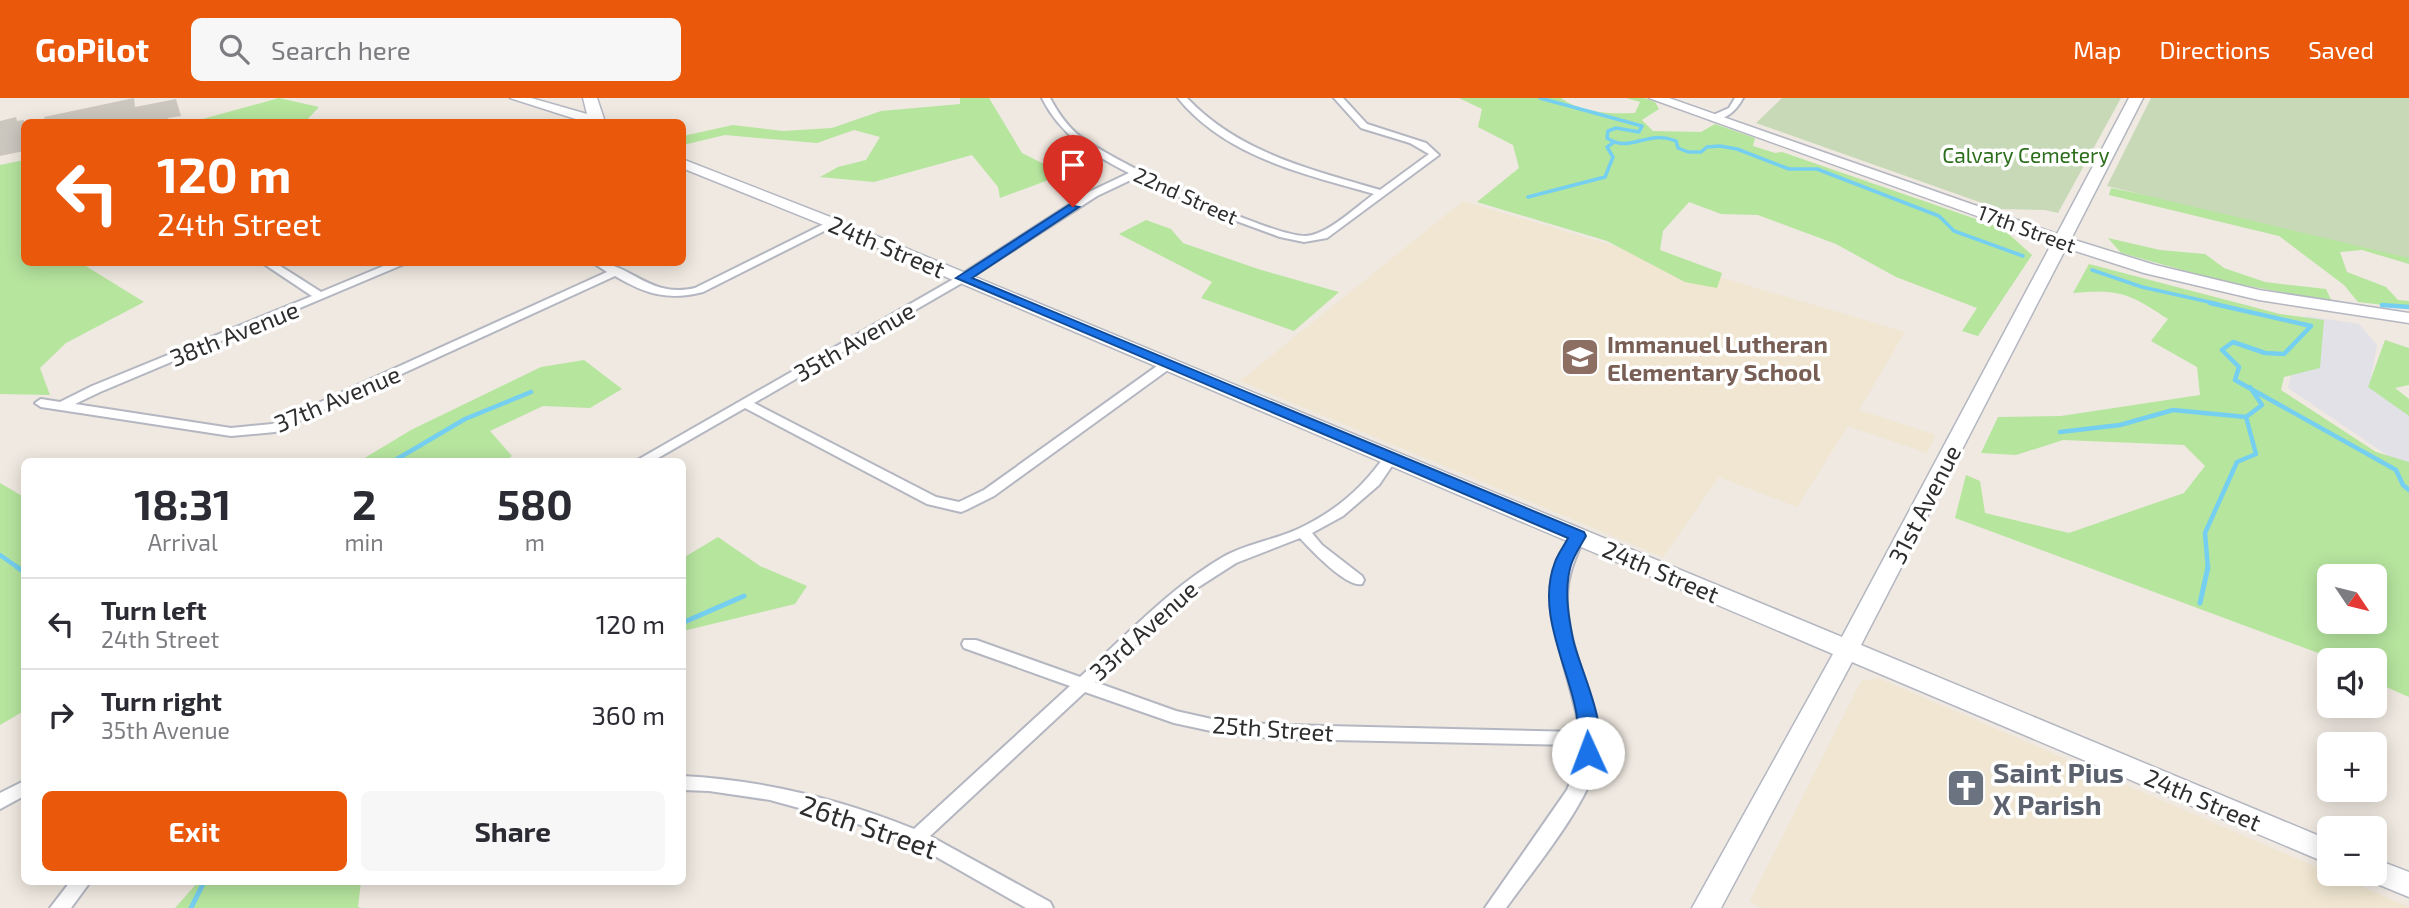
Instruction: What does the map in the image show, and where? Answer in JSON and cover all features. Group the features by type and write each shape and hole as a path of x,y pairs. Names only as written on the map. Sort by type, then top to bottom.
{"street":[{"path":"517,98 596,110"},
{"name":"22nd Street","path":"1046,98 1054,113 1073,135 1098,153 1236,217 1284,235 1310,239 1323,236 1381,193"},
{"path":"1182,98 1194,113 1240,144 1280,161 1381,193 1428,161 1434,152 1427,146 1367,128 1357,121 1338,98"},
{"name":"17th Street","path":"1656,98 2062,241 2150,269 2247,293 2409,318"},
{"path":"1714,118 1732,110 1739,98"},
{"name":"31st Avenue","path":"1706,908 1847,649 2136,98"},
{"name":"24th Street","path":"686,165 832,223 2317,847"},
{"name":"35th Avenue","path":"648,458 963,278 1093,194 1137,173"},
{"path":"604,266 663,295 675,296 699,290 832,223"},
{"path":"272,266 321,297"},
{"name":"38th Avenue","path":"64,405 96,389 395,266"},
{"name":"37th Avenue","path":"41,402 231,432 275,428 615,272"},
{"path":"745,402 932,501 953,507 969,504 989,493 1168,364"},
{"name":"33rd Avenue","path":"916,838 1192,584 1213,568 1303,532 1353,502 1374,482 1391,457"},
{"path":"1303,532 1317,548 1357,580"},
{"path":"1495,908 1580,782 1587,767 1590,739 1586,709 1565,641 1559,599 1563,564 1578,536"},
{"name":"25th Street","path":"970,645 1174,717 1255,731 1590,739"},
{"name":"26th Street","path":"686,783 761,792 796,800 916,838 1043,908"},
{"path":"0,802 21,790"},
{"path":"2387,876 2409,885"},
{"path":"60,908 79,885"}],"shaded area":[{"name":"Immanuel Lutheran Elementary School","path":"1463,201 1905,332 1859,410 1936,435 1927,453 1848,426 1797,507 1719,477 1663,557 1240,381"},
{"path":"2306,316 2359,324 2377,345 2370,383 2409,415 2409,470 2288,388"},
{"path":"1878,678 2317,867 2317,886 2360,886 2409,908 1762,908 1750,901 1861,681"}],"green space":[{"path":"279,98 319,107 308,119 203,119"},
{"path":"960,98 989,98 1022,153 1050,167 1094,155 1103,160 1000,198 998,187 972,155 874,182 820,177 838,167 866,160 880,137 854,130 817,143 725,135 686,144 686,135 733,125 783,131 832,128 881,111 960,104"},
{"path":"1459,98 1561,98 1587,110 1635,113 1640,102 1626,98 1644,98 1655,102 1659,109 1642,120 1653,131 1701,132 1715,124 1755,138 1753,146 1775,153 1782,152 2002,228 2032,255 1978,336 1962,331 1977,308 1896,277 1836,244 1758,215 1721,214 1689,202 1663,231 1660,250 1722,273 1717,288 1685,282 1607,241 1477,202 1519,168 1513,145 1478,127 1482,109"},
{"name":"Calvary Cemetery","path":"1782,98 2121,98 2058,213 2045,210 1999,209 1756,123"},
{"path":"2151,98 2409,98 2409,258 2107,186"},
{"path":"21,161 21,266 86,266 144,302 66,343 40,368 50,395 0,394 0,165"},
{"path":"2111,188 2313,229 2409,191 2409,264 2362,250 2340,252 2347,272 2386,287 2398,300 2409,301 2409,308 2358,302 2344,285 2279,236 2109,195"},
{"path":"1146,220 1171,229 1183,243 1258,269 1339,292 1294,331 1201,298 1212,282 1119,234"},
{"path":"2108,238 2160,250 2205,254 2224,268 2265,282 2326,289 2332,302 2222,281 2121,253"},
{"path":"2089,264 2280,314 2324,320 2320,368 2284,377 2281,390 2376,452 2409,462 2409,697 2387,687 2387,648 2317,648 2317,653 1955,518 1966,475 1980,481 1985,513 2069,533 2184,493 2205,466 2184,445 2063,440 2016,455 1981,453 1998,417 2061,416 2200,395 2197,367 2151,341 2168,319 2133,298 2102,292 2073,293"},
{"path":"2385,340 2409,348 2409,385 2395,388 2409,399 2409,416 2368,387"},
{"path":"584,360 622,389 590,408 543,406 490,431 512,456 509,458 365,458 411,430 541,367"},
{"path":"0,483 21,495 21,713 0,725"},
{"path":"718,537 760,566 807,586 795,604 686,630 686,556"},
{"path":"195,885 361,885 358,907 362,908 175,908"}],"building":[{"path":"134,98 135,107 176,99 181,116 168,119 44,117"},
{"path":"16,117 17,121 21,120 21,152 0,156 0,121"}],"waterway":[{"path":"1540,98 1642,126 1639,132 1616,128 1608,131 1607,138 1616,142 1624,144 1665,138 1676,141 1678,148 1688,152 1701,152 1707,147 1720,146 1737,149 1789,169 1817,169 1939,216 1954,231 2023,256"},
{"path":"1528,197 1605,177 1613,157 1607,147 1613,143"},
{"path":"2092,270 2142,287 2218,304"},
{"path":"2210,303 2311,326 2284,354 2265,353 2233,342 2222,350 2239,367 2235,380 2251,389"},
{"path":"2382,305 2409,307"},
{"path":"2246,417 2262,405 2251,389"},
{"path":"2251,389 2396,470 2403,485 2409,490"},
{"path":"399,458 465,419 531,392"},
{"path":"2060,432 2120,425 2173,410 2246,417"},
{"path":"2208,568 2205,533 2237,462 2256,454 2246,417"},
{"path":"0,555 20,569"},
{"path":"17,567 21,570"},
{"path":"2200,603 2208,568"},
{"path":"686,621 744,596"},
{"path":"191,908 202,885"}],"place":[{"name":"Immanuel Lutheran Elementary School","path":"1580,357"},
{"name":"Saint Pius X Parish","path":"1966,788"}],"route":[{"path":"1073,207 963,278 1578,536 1563,564 1559,599 1561,625 1586,709 1590,739 1588,753"}]}
